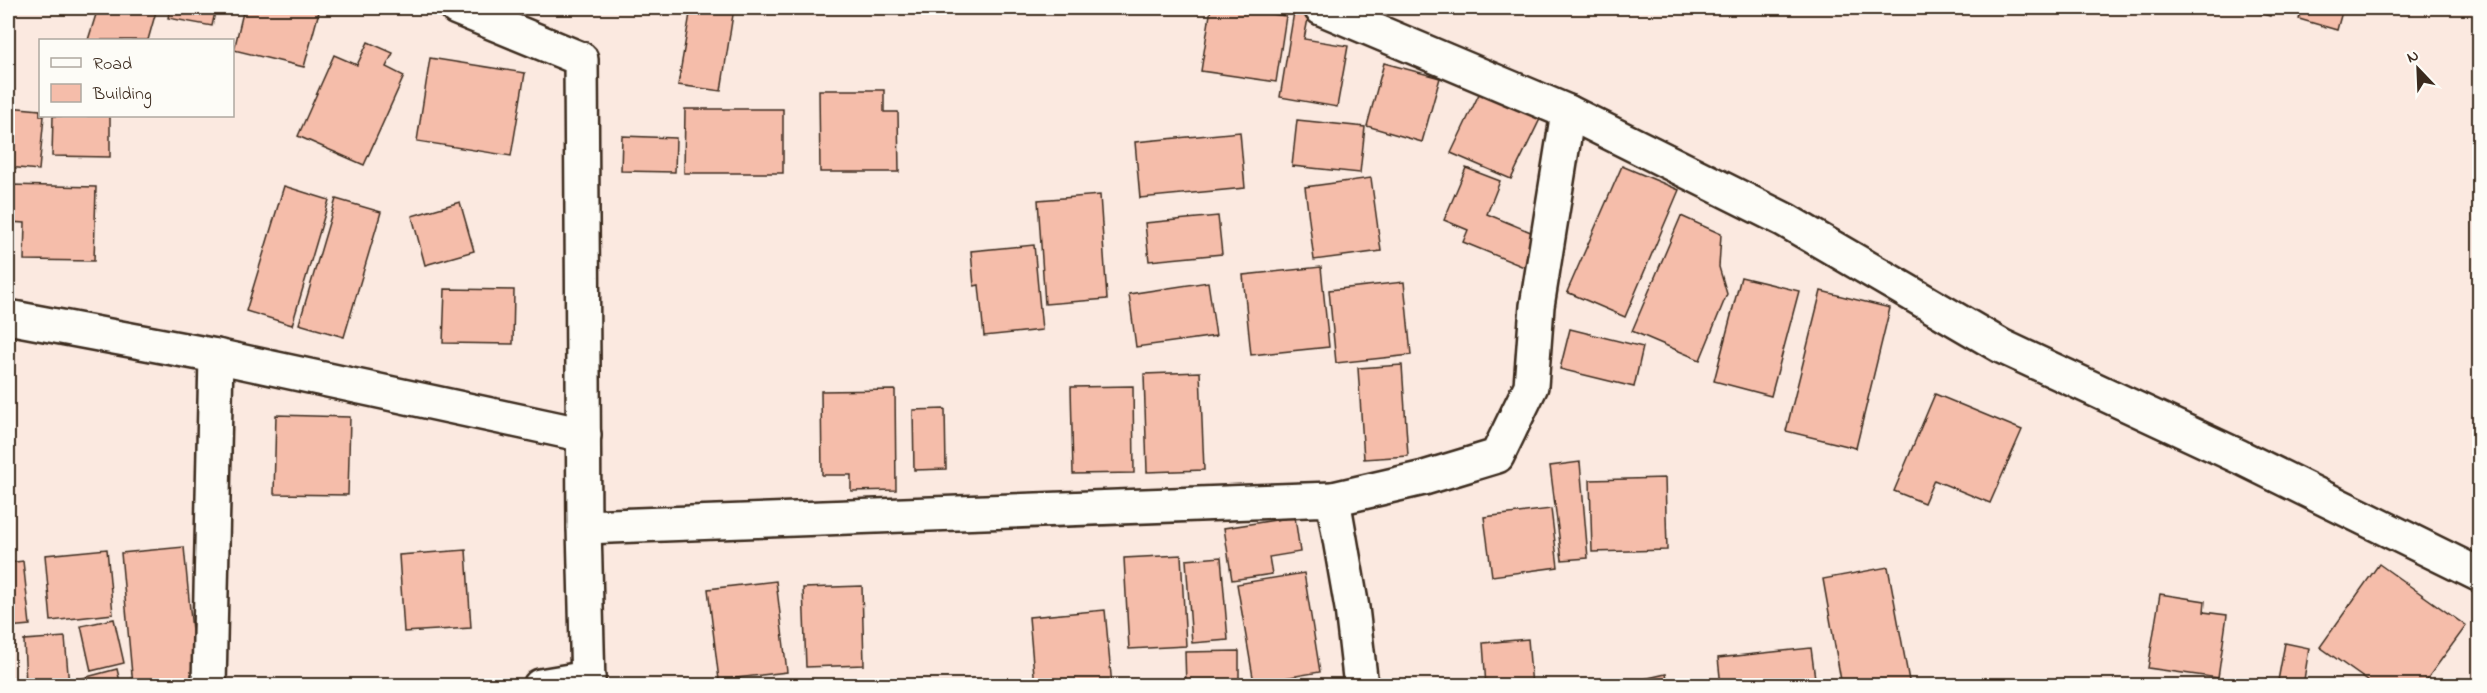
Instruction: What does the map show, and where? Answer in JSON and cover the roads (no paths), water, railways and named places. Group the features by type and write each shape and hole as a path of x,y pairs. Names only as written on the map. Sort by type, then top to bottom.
{"street":[{"path":"457,8 581,59 584,527 588,682 540,686"},
{"path":"1321,8 1568,112 1785,220 2001,346 2240,458 2480,575"},
{"path":"584,527 1333,499 1424,478 1497,456 1531,386 1537,306 1568,112"},
{"path":"8,317 216,356 584,435"},
{"path":"209,686 216,356"},
{"path":"1333,499 1352,608 1361,686"}]}
